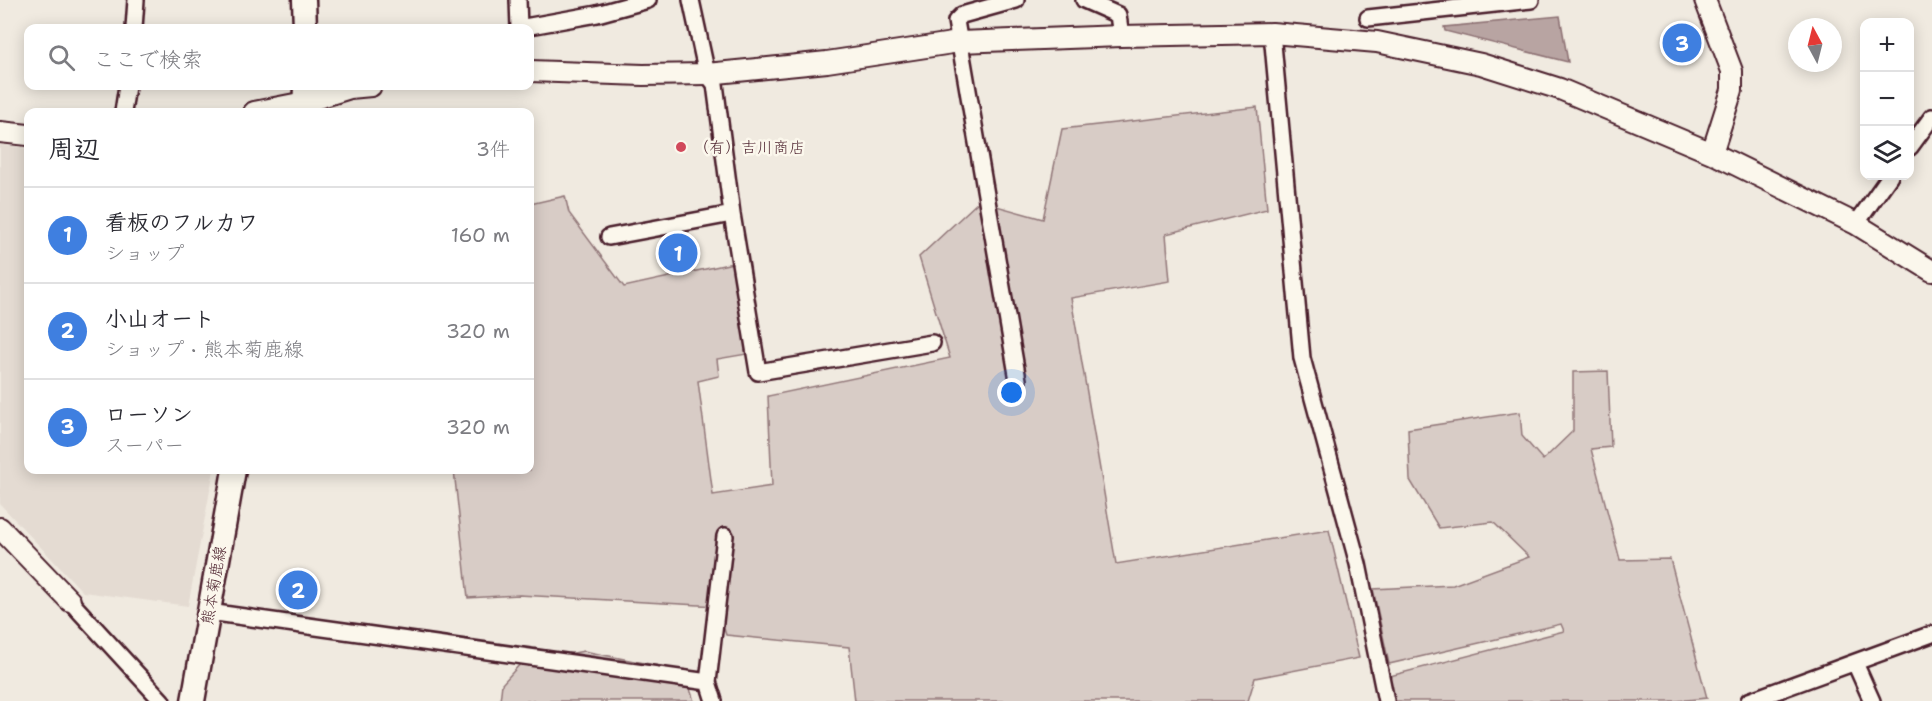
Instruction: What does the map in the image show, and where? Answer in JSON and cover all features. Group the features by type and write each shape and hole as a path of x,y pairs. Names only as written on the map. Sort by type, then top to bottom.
{"main road":[{"path":"304,0 304,24"},
{"name":"熊本菊鹿線","path":"194,701 233,474"}],"street":[{"path":"134,24 136,0"},
{"path":"518,0 519,24"},
{"path":"534,25 597,14 648,0"},
{"path":"691,0 707,74 715,84 732,214 758,372 932,343"},
{"path":"1016,0 962,15 956,21 1018,380"},
{"path":"1084,0 1118,15 1121,36"},
{"path":"1368,18 1532,0"},
{"path":"1705,0 1732,71 1732,90 1712,153"},
{"path":"534,71 643,75 707,74 827,62 959,42 1121,36 1272,33 1377,42 1481,64 1560,89 1712,153 1856,224 1932,271"},
{"path":"1272,33 1302,358 1358,564 1386,701"},
{"path":"124,108 126,90"},
{"path":"271,108 342,90"},
{"path":"1914,142 1932,117"},
{"path":"0,132 24,135"},
{"path":"1856,224 1887,180"},
{"path":"609,237 732,214"},
{"path":"0,528 162,701"},
{"path":"714,701 708,682 725,536"},
{"path":"209,612 708,682"},
{"path":"1749,701 1932,634"},
{"path":"1855,663 1872,701"}],"shaded area":[{"path":"1560,16 1568,62 1445,31 1444,27"},
{"path":"1257,107 1267,209 1166,234 1170,281 1071,298 1116,564 1329,530 1359,658 1255,678 1248,701 855,701 849,647 726,635 717,606 519,595 468,598 454,474 534,474 534,203 565,196 569,213 624,287 733,263 747,354 717,359 719,376 698,381 713,495 772,486 768,396 950,358 919,257 979,201 1043,219 1062,129"},
{"path":"0,145 24,148 24,474 213,474 188,606 83,592 0,504"},
{"path":"1608,371 1611,447 1591,449 1620,560 1670,559 1707,698 1676,701 1392,701 1386,677 1564,631 1561,624 1389,664 1373,589 1453,585 1529,557 1493,522 1439,528 1410,480 1408,429 1520,412 1522,436 1543,460 1573,431 1573,372"},
{"path":"584,651 684,671 694,701 500,701 502,684 521,663"}],"place":[{"name":"ローソン","path":"1682,43"},
{"name":"（有）吉川商店","path":"681,147"},
{"name":"看板のフルカワ","path":"678,253"},
{"name":"小山オート","path":"298,590"}]}
